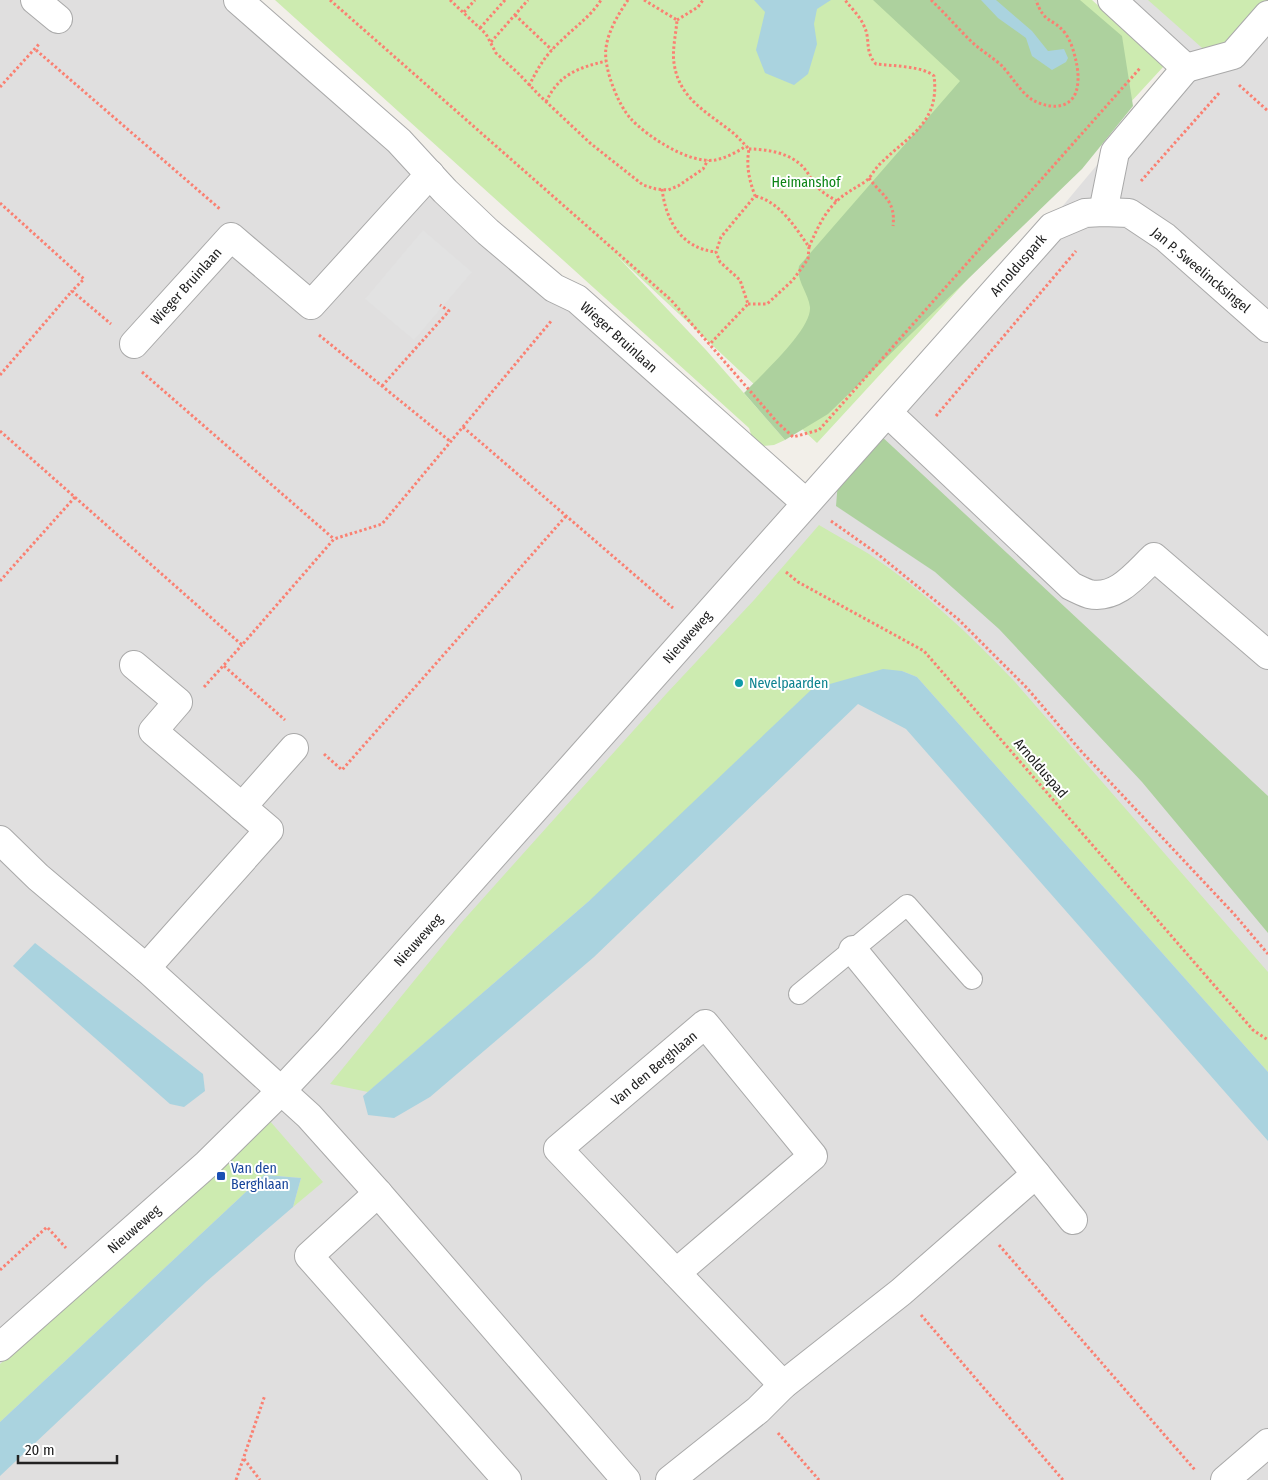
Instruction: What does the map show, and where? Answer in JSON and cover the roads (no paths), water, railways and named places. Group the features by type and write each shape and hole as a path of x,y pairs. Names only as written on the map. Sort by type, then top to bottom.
{"street":[{"path":"35,0 58,19"},
{"name":"Wieger Bruinlaan","path":"238,0 399,141 444,191 488,232 554,288 572,296 806,503"},
{"path":"1112,0 1186,68"},
{"path":"1103,212 1115,152 1186,68 1233,55 1268,15"},
{"name":"Wieger Bruinlaan","path":"134,344 231,237 311,305 430,174"},
{"name":"Jan P. Sweelincksingel","path":"1103,212 1129,213 1166,236 1268,328"},
{"name":"Arnolduspark","path":"806,503 1052,227 1085,213 1103,212"},
{"path":"888,413 1071,586 1090,594 1106,594 1119,590 1154,556 1268,655"},
{"name":"Nieuweweg","path":"0,1347 207,1164 281,1092 806,503"},
{"path":"134,665 178,702 153,731 269,830 146,968"},
{"path":"242,807 301,741"},
{"path":"0,840 38,876 146,968 309,1116 626,1480"},
{"path":"853,950 1073,1220"},
{"name":"Van den Berghlaan","path":"676,1274 813,1156 705,1024 558,1149 676,1274 783,1384"},
{"path":"670,1480 758,1410 783,1384 901,1292 1036,1174"},
{"path":"378,1193 309,1256 507,1480"},
{"path":"1225,1480 1268,1443"}],"lane":[{"path":"799,994 907,905 972,979"}],"water":[{"path":"754,0 831,0 817,9 814,24 817,44 808,74 794,85 765,73 756,50 765,12"},
{"path":"981,0 996,0 1032,31 1048,51 1064,49 1068,58 1066,62 1052,70 1032,56 1026,38 998,18"},
{"path":"883,669 902,671 917,677 1268,1072 1268,1141 906,729 858,704 594,957 430,1097 394,1118 368,1115 363,1096 589,901 812,689"},
{"path":"35,943 203,1074 205,1091 184,1107 170,1104 13,966"},
{"path":"264,1175 301,1178 293,1207 206,1282 0,1476 0,1422"}],"place":[{"name":"Nevelpaarden","path":"739,683"},
{"name":"Van den Berghlaan","path":"221,1176"}],"park label":[{"name":"Heimanshof","path":"806,182"}]}
